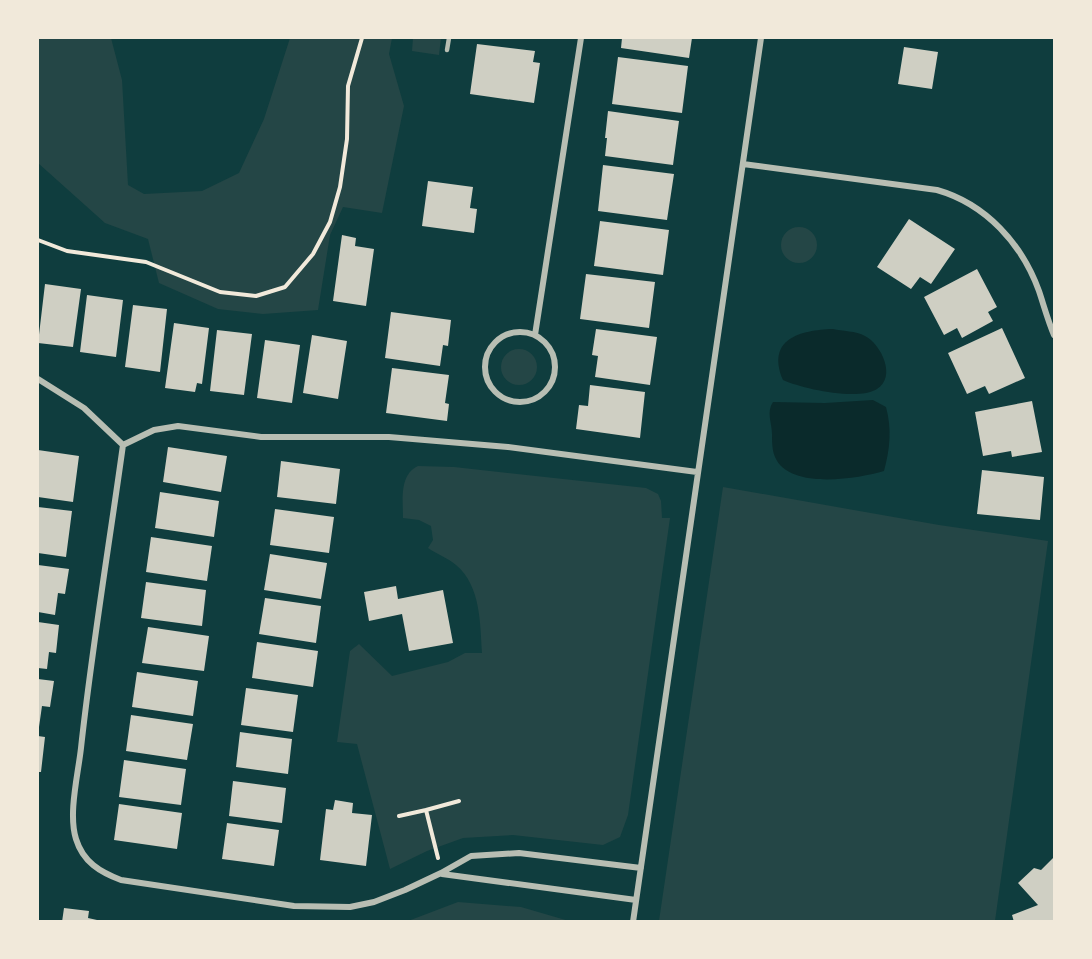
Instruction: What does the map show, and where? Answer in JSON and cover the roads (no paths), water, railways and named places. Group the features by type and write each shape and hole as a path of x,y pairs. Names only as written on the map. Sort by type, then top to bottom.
{"street":[{"path":"535,335 581,38"},
{"path":"633,921 761,38"},
{"path":"743,164 937,190 955,196 999,227 1018,248 1039,292 1054,336"},
{"path":"524,332 535,335 544,341 555,360 552,381 538,398 517,402 506,399 490,385 486,374 489,353 503,337 513,333 524,332"},
{"path":"38,379 84,408 123,445"},
{"path":"123,445 154,430 178,426 261,437 362,436 508,447 697,472"},
{"path":"123,445 82,733 73,816 76,839 85,858 100,872 121,880 294,906 350,907 374,902 441,873 471,856 519,853 641,868"},
{"path":"441,873 636,900"}],"lane":[{"path":"447,50 449,38"}]}
